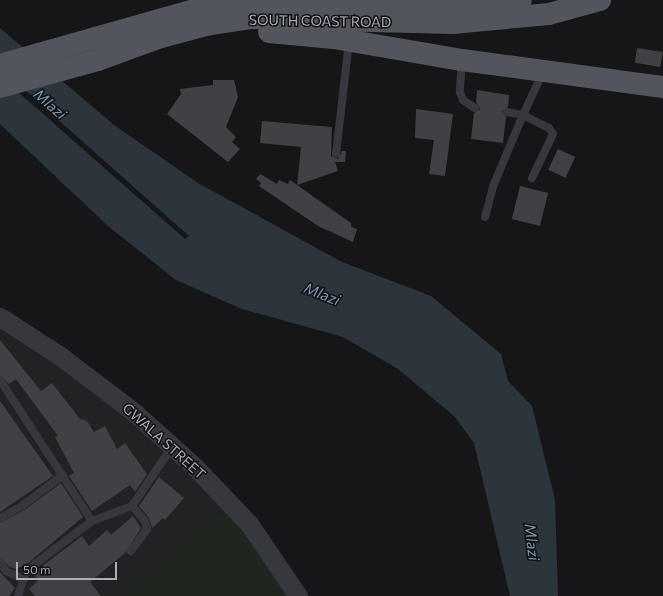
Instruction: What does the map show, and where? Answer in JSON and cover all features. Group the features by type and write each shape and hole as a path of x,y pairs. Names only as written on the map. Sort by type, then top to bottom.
{"main road":[{"path":"198,9 243,0"},
{"name":"SOUTH COAST ROAD","path":"0,65 198,9 284,0 436,5 521,0"},
{"name":"SOUTH COAST ROAD","path":"0,87 98,60 191,29 251,18 452,23 549,14 600,0"},
{"path":"122,52 213,32 290,33 543,72 663,87"}],"street":[{"name":"GWALA STREET","path":"0,317 78,370 135,413 172,447 250,525 298,596"}],"lane":[{"path":"336,154 349,41"},
{"path":"462,60 460,92 463,100 475,108"},
{"path":"485,217 494,184 543,72"},
{"path":"507,112 523,115 549,128 553,134 532,178"},
{"path":"0,380 92,521"},
{"path":"18,596 24,579 35,564 92,521 132,506 172,447"},
{"path":"0,518 23,505 63,475"},
{"path":"131,551 147,529 145,521 132,506"},
{"path":"0,563 6,571 24,579"}],"shaded area":[{"path":"0,318 58,356 230,505 126,596 0,596"},
{"path":"230,505 297,596 126,596 163,562"}],"water":[{"name":"Mlazi","path":"0,28 114,125 198,183 342,262 431,296 501,354 508,381 532,406 555,500 558,596 510,596 474,443 455,417 398,369 343,337 242,309 176,280 108,226 0,124 0,76 185,239 189,236 0,68"}],"building":[{"path":"637,48 663,52 660,67 635,63"},
{"path":"213,80 234,80 238,97 226,127 236,137 232,142 240,149 228,162 167,114 181,94 180,89 213,85"},
{"path":"477,90 509,95 508,107 502,111 506,117 503,143 471,139 474,113 480,109 476,102"},
{"path":"416,109 453,114 445,176 429,174 434,140 415,138"},
{"path":"262,121 332,127 331,156 338,159 342,151 346,151 345,162 335,162 338,171 297,185 301,147 260,143"},
{"path":"558,149 575,157 565,178 548,170"},
{"path":"260,174 277,184 279,180 288,184 290,180 351,223 351,227 357,229 353,242 318,226 259,186 261,183 256,179"},
{"path":"520,186 548,193 540,226 512,219"},
{"path":"0,340 41,391 52,383 80,419 87,421 94,432 105,426 117,449 125,443 147,474 135,492 130,485 92,511 69,476 74,473 55,437 58,436 16,379 9,384 0,375"},
{"path":"0,401 53,476 0,512"},
{"path":"159,477 184,498 165,520 163,518 152,528 149,518 139,506"},
{"path":"61,483 83,517 27,564 16,569 10,567 0,558 0,523 26,509"},
{"path":"133,516 141,528 126,552 90,582 101,596 35,596 29,589 38,581 33,573 82,536 89,546 107,530 111,535"},
{"path":"0,572 15,588 9,596 0,596"}]}
